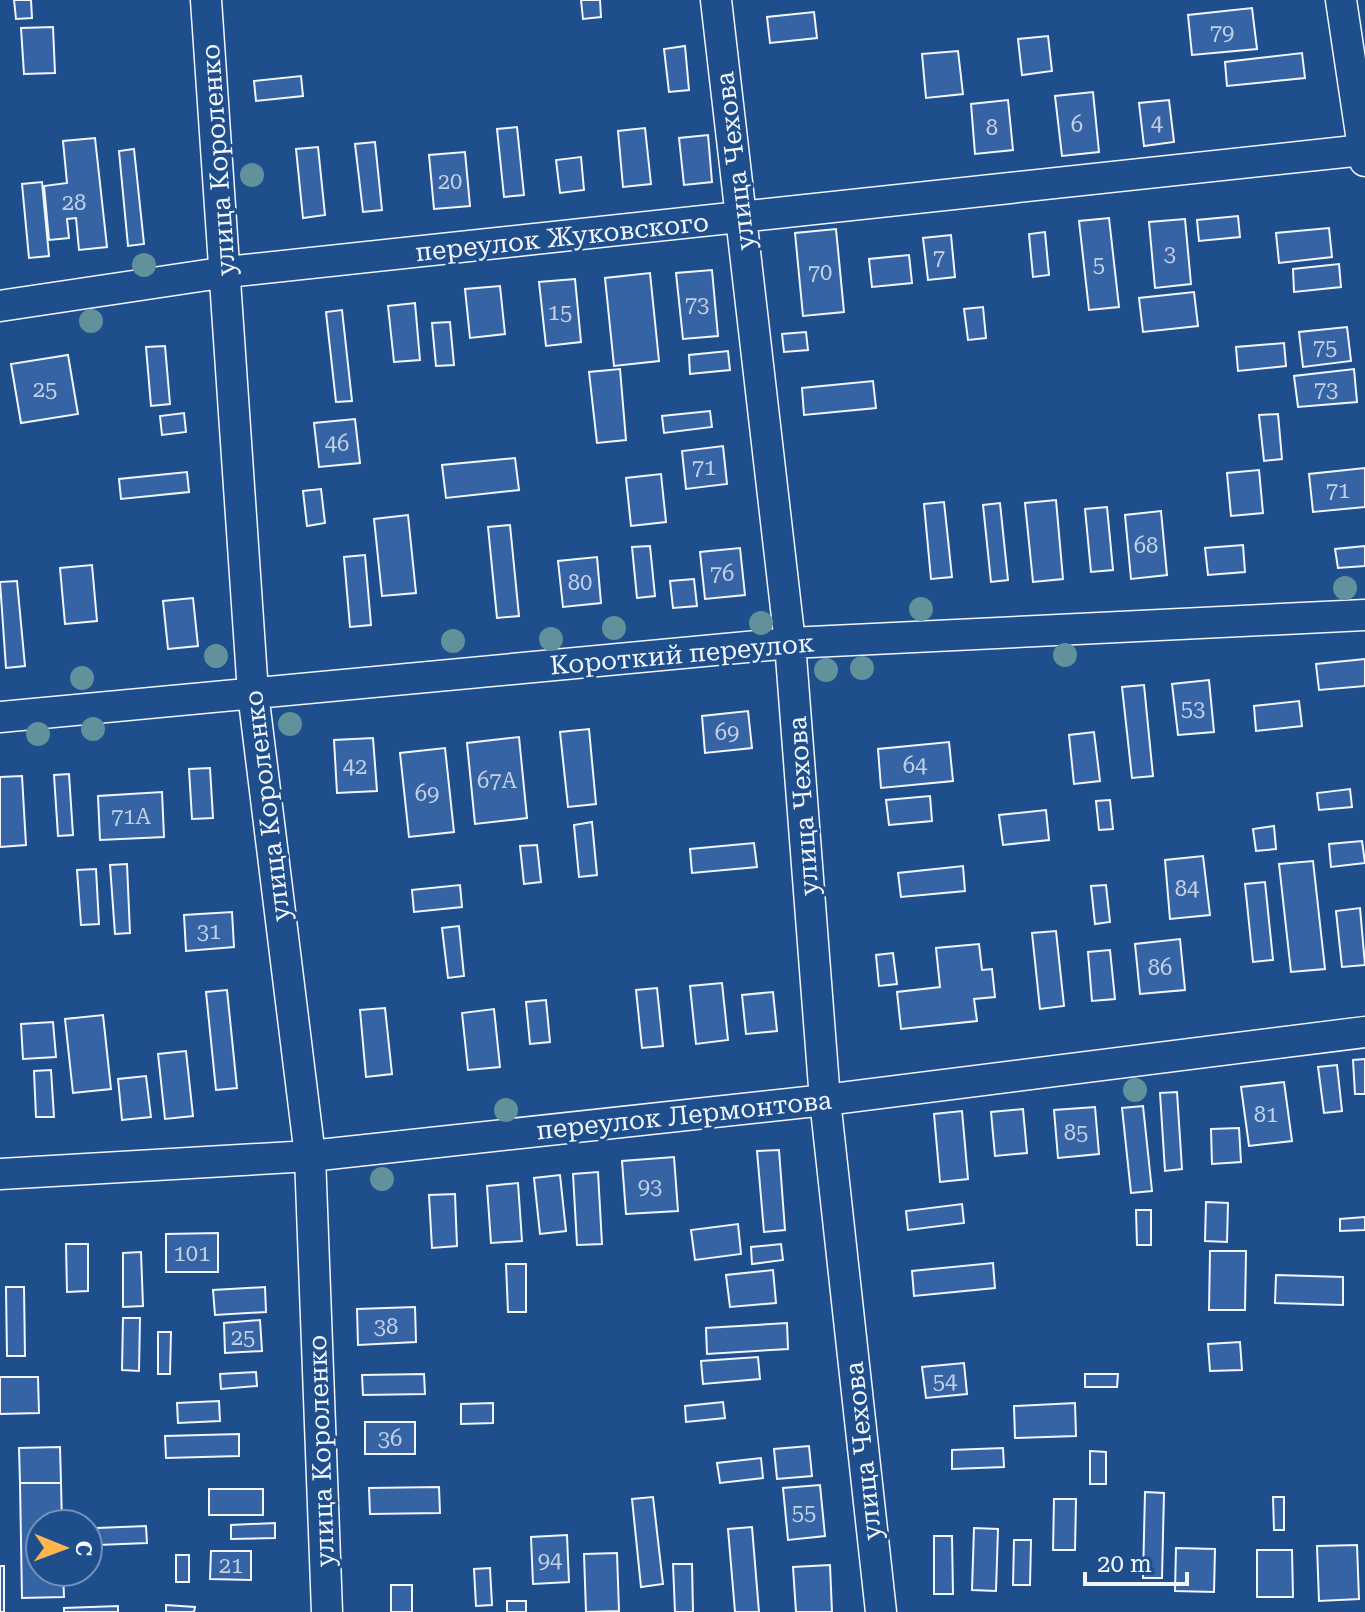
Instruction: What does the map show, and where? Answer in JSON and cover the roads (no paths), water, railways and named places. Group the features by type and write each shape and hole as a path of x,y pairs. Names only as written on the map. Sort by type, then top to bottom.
{"street":[{"name":"улица Короленко","path":"206,0 227,272 253,693 310,1156 327,1612"},
{"name":"улица Чехова","path":"716,0 790,643 825,1100 881,1612"},
{"path":"1341,0 1364,156"},
{"name":"переулок Жуковского","path":"0,306 227,272 1364,156"},
{"name":"Короткий переулок","path":"0,717 790,643 1365,615"},
{"name":"переулок Лермонтова","path":"0,1174 310,1156 825,1100 1365,1032"}]}
